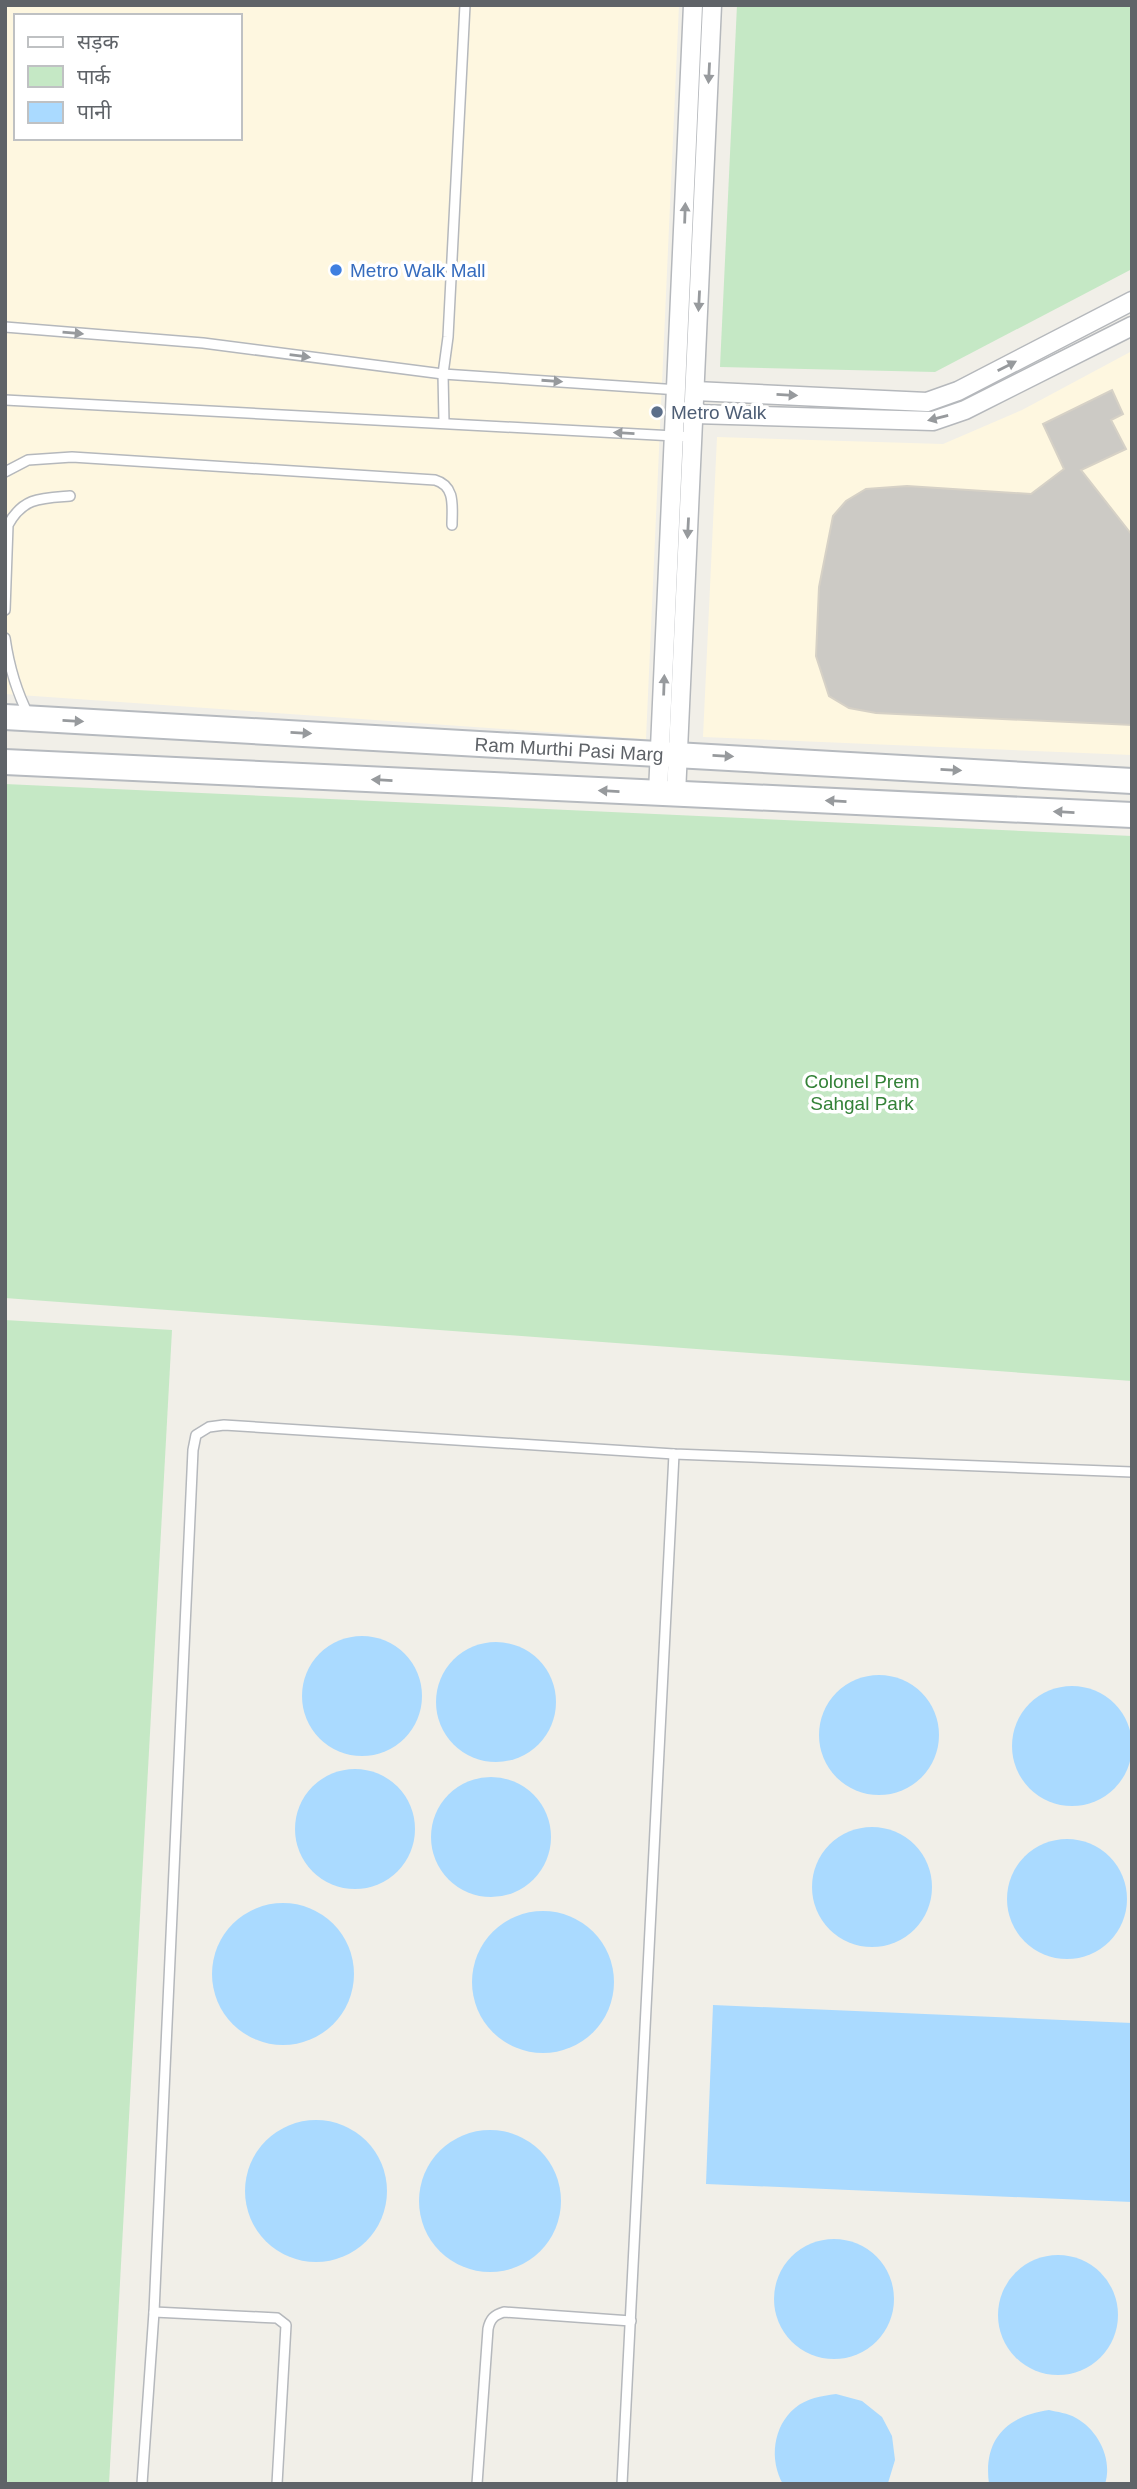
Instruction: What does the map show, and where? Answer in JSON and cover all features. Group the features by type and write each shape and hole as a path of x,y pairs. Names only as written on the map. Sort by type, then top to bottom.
{"street":[{"path":"667,793 694,414 686,390 693,5"},
{"path":"669,753 674,436 686,390 712,5"},
{"path":"686,390 928,402 958,391 1126,304 1132,325 965,410 933,421 694,414"},
{"name":"Ram Murthi Pasi Marg","path":"5,718 669,753 1132,781"},
{"path":"5,762 1132,815"}],"lane":[{"path":"444,422 443,374 448,337 465,5"},
{"path":"5,327 204,343 443,374 686,390"},
{"path":"5,400 692,437"},
{"path":"5,472 28,460 72,457 435,480 449,488 452,497 452,525"},
{"path":"5,610 8,525 20,507 32,500 70,496"},
{"path":"5,638 19,697 31,719"},
{"path":"142,2484 154,2312 192,1464 196,1435 209,1427 224,1425 674,1454 1132,1472"},
{"path":"622,2484 674,1454"},
{"path":"154,2312 277,2319 286,2325 277,2484"},
{"path":"477,2484 488,2329 496,2314 504,2312 631,2322"}],"shaded area":[{"name":"Metro Walk Mall","path":"5,5 679,5 646,739 5,694"},
{"path":"1132,351 1132,755 703,737 717,437 943,444 1022,410"}],"green space":[{"path":"737,5 1132,5 1132,269 935,372 720,367"},
{"name":"Colonel Prem Sahgal Park","path":"5,784 1132,836 1132,1381 5,1298"},
{"path":"5,1320 172,1330 109,2484 5,2484"}],"water":[{"path":"362,1636 385,1641 404,1654 417,1673 422,1696 417,1719 404,1738 385,1751 362,1756 339,1751 320,1738 307,1719 302,1696 307,1673 320,1654 339,1641"},
{"path":"496,1642 519,1647 538,1660 551,1679 556,1702 551,1725 538,1744 519,1757 496,1762 473,1757 454,1744 441,1725 436,1702 441,1679 454,1660 473,1647"},
{"path":"879,1675 902,1680 921,1693 934,1712 939,1735 934,1758 921,1777 902,1790 879,1795 856,1790 837,1777 824,1758 819,1735 824,1712 837,1693 856,1680"},
{"path":"1072,1686 1095,1691 1114,1704 1127,1723 1132,1746 1127,1769 1114,1788 1095,1801 1072,1806 1049,1801 1030,1788 1017,1769 1012,1746 1017,1723 1030,1704 1049,1691"},
{"path":"355,1769 378,1774 397,1787 410,1806 415,1829 410,1852 397,1871 378,1884 355,1889 332,1884 313,1871 300,1852 295,1829 300,1806 313,1787 332,1774"},
{"path":"491,1777 514,1782 533,1795 546,1814 551,1837 546,1860 533,1879 514,1892 491,1897 468,1892 449,1879 436,1860 431,1837 436,1814 449,1795 468,1782"},
{"path":"872,1827 895,1832 914,1845 927,1864 932,1887 927,1910 914,1929 895,1942 872,1947 849,1942 830,1929 817,1910 812,1887 817,1864 830,1845 849,1832"},
{"path":"1067,1839 1090,1844 1109,1857 1122,1876 1127,1899 1122,1922 1109,1941 1090,1954 1067,1959 1044,1954 1025,1941 1012,1922 1007,1899 1012,1876 1025,1857 1044,1844"},
{"path":"283,1903 310,1909 333,1924 348,1947 354,1974 348,2001 333,2024 310,2039 283,2045 256,2039 233,2024 218,2001 212,1974 218,1947 233,1924 256,1909"},
{"path":"543,1911 570,1917 593,1932 608,1955 614,1982 608,2009 593,2032 570,2047 543,2053 516,2047 493,2032 478,2009 472,1982 478,1955 493,1932 516,1917"},
{"path":"713,2005 1132,2023 1132,2202 706,2184"},
{"path":"316,2120 343,2126 366,2141 381,2164 387,2191 381,2218 366,2241 343,2256 316,2262 289,2256 266,2241 251,2218 245,2191 251,2164 266,2141 289,2126"},
{"path":"490,2130 517,2136 540,2151 555,2174 561,2201 555,2228 540,2251 517,2266 490,2272 463,2266 440,2251 425,2228 419,2201 425,2174 440,2151 463,2136"},
{"path":"834,2239 857,2244 876,2257 889,2276 894,2299 889,2322 876,2341 857,2354 834,2359 811,2354 792,2341 779,2322 774,2299 779,2276 792,2257 811,2244"},
{"path":"1058,2255 1081,2260 1100,2273 1113,2292 1118,2315 1113,2338 1100,2357 1081,2370 1058,2375 1035,2370 1016,2357 1003,2338 998,2315 1003,2292 1016,2273 1035,2260"},
{"path":"836,2394 862,2401 882,2417 892,2436 895,2460 888,2483 783,2484 775,2454 782,2424 795,2408 804,2402"},
{"path":"1049,2410 1076,2418 1091,2430 1105,2455 1105,2484 989,2484 990,2455 1001,2433 1021,2418"}],"building":[{"path":"1112,390 1123,414 1111,420 1126,449 1081,470 1132,535 1132,725 876,713 849,708 829,696 816,656 819,587 833,516 846,501 866,489 907,486 1031,494 1064,469 1043,424"}],"place":[{"name":"Metro Walk Mall","path":"336,270"},
{"name":"Metro Walk","path":"657,412"}]}
